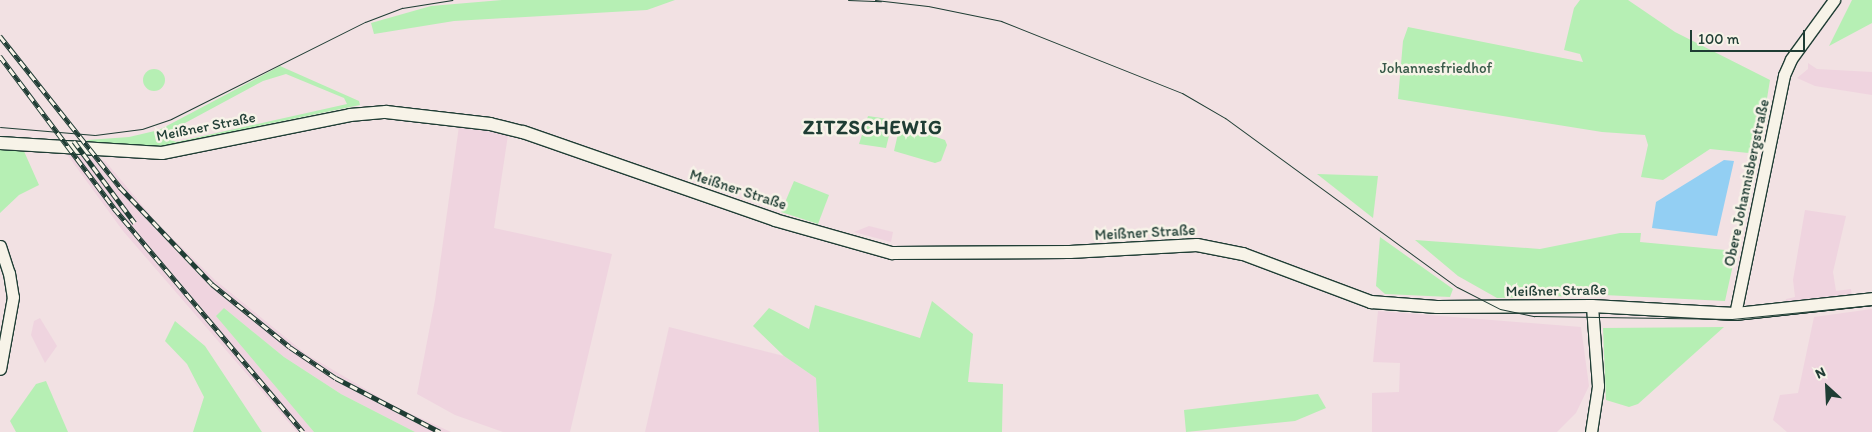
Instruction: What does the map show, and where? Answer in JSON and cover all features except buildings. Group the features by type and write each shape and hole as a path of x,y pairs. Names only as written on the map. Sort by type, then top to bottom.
{"main road":[{"name":"Meißner Straße","path":"0,143 162,153 350,115 386,112 490,124 539,137 631,172 775,220 892,253 1070,252 1197,245 1243,254 1371,302 1500,308 1592,306 1735,314 1872,299"}],"street":[{"name":"Obere Johannisbergstraße","path":"1735,314 1784,75 1791,59 1834,0"},
{"path":"0,246 10,273 13,297 0,369"},
{"path":"1591,432 1598,386 1592,306"}],"shaded area":[{"path":"1808,63 1817,69 1872,72 1872,95 1815,86 1797,78 1808,69"},
{"path":"459,126 508,135 494,228 612,254 570,432 503,432 455,415 417,394 435,300"},
{"path":"66,153 105,161 158,224 215,280 306,354 396,407 451,432 415,432 341,394 284,357 224,308 270,378 314,432 297,432 123,231"},
{"path":"1805,210 1846,216 1833,272 1836,291 1851,289 1852,298 1785,306 1786,299 1795,297 1793,280"},
{"path":"869,226 893,232 891,242 854,232"},
{"path":"1872,309 1872,432 1787,432 1773,420 1780,395 1798,393 1814,317"},
{"path":"1378,311 1581,327 1589,386 1576,413 1557,432 1372,432 1372,393 1399,392 1400,363 1373,362"},
{"path":"40,318 57,346 45,363 31,335 34,321"},
{"path":"669,327 784,356 816,378 819,432 645,432"}],"green space":[{"path":"502,0 675,0 647,10 454,21 374,34 371,23 431,6"},
{"name":"Johannesfriedhof","path":"1580,0 1628,0 1675,32 1770,80 1758,154 1710,149 1663,180 1641,177 1648,145 1645,135 1602,132 1398,99 1403,41 1408,27 1583,62 1580,54 1564,50 1574,8"},
{"path":"1852,0 1872,0 1872,23 1829,46"},
{"path":"280,66 359,101 360,105 163,146 91,145 87,140 129,137 159,130","holes":["286,74 344,98 347,104 176,142 172,140 172,130 263,81"]},
{"path":"154,69 162,72 165,80 162,88 154,91 146,88 143,80 146,72"},
{"path":"868,116 888,119 892,123 886,148 859,144"},
{"path":"900,125 945,140 947,145 941,161 935,163 894,151"},
{"path":"0,147 23,149 39,185 19,195 0,213"},
{"path":"1317,174 1378,176 1373,218"},
{"path":"794,181 829,195 818,224 781,212"},
{"path":"1620,233 1641,233 1640,242 1736,251 1725,301 1604,295 1497,298 1458,276 1415,240 1540,249"},
{"path":"1380,237 1453,289 1450,297 1385,294 1376,286"},
{"path":"932,301 973,334 968,382 1003,384 1002,432 819,432 816,378 784,356 753,326 769,308 809,329 815,305 920,338"},
{"path":"224,308 284,357 341,394 415,432 314,432 216,316"},
{"path":"175,321 205,346 262,432 193,432 204,397 187,364 165,341"},
{"path":"1724,327 1638,404 1629,407 1606,400 1603,328"},
{"path":"46,381 68,432 16,432 10,421 36,384"},
{"path":"1318,394 1326,408 1295,421 1186,432 1184,410"}],"water":[{"path":"1724,160 1734,161 1717,236 1652,228 1656,202"}],"tram line":[{"path":"0,127 95,135 142,129 171,119 365,22 402,8 452,0"},
{"path":"848,0 881,1"},
{"path":"875,0 928,6 1001,21 1182,93 1225,118 1457,287 1500,309 1534,316 1732,319 1872,305"}],"railway":[{"path":"0,36 120,187 212,284 290,347 336,378 440,432"},
{"path":"0,56 114,208 303,432"},
{"path":"74,141 135,223"}],"district":[{"name":"ZITZSCHEWIG","path":"873,127"}]}
